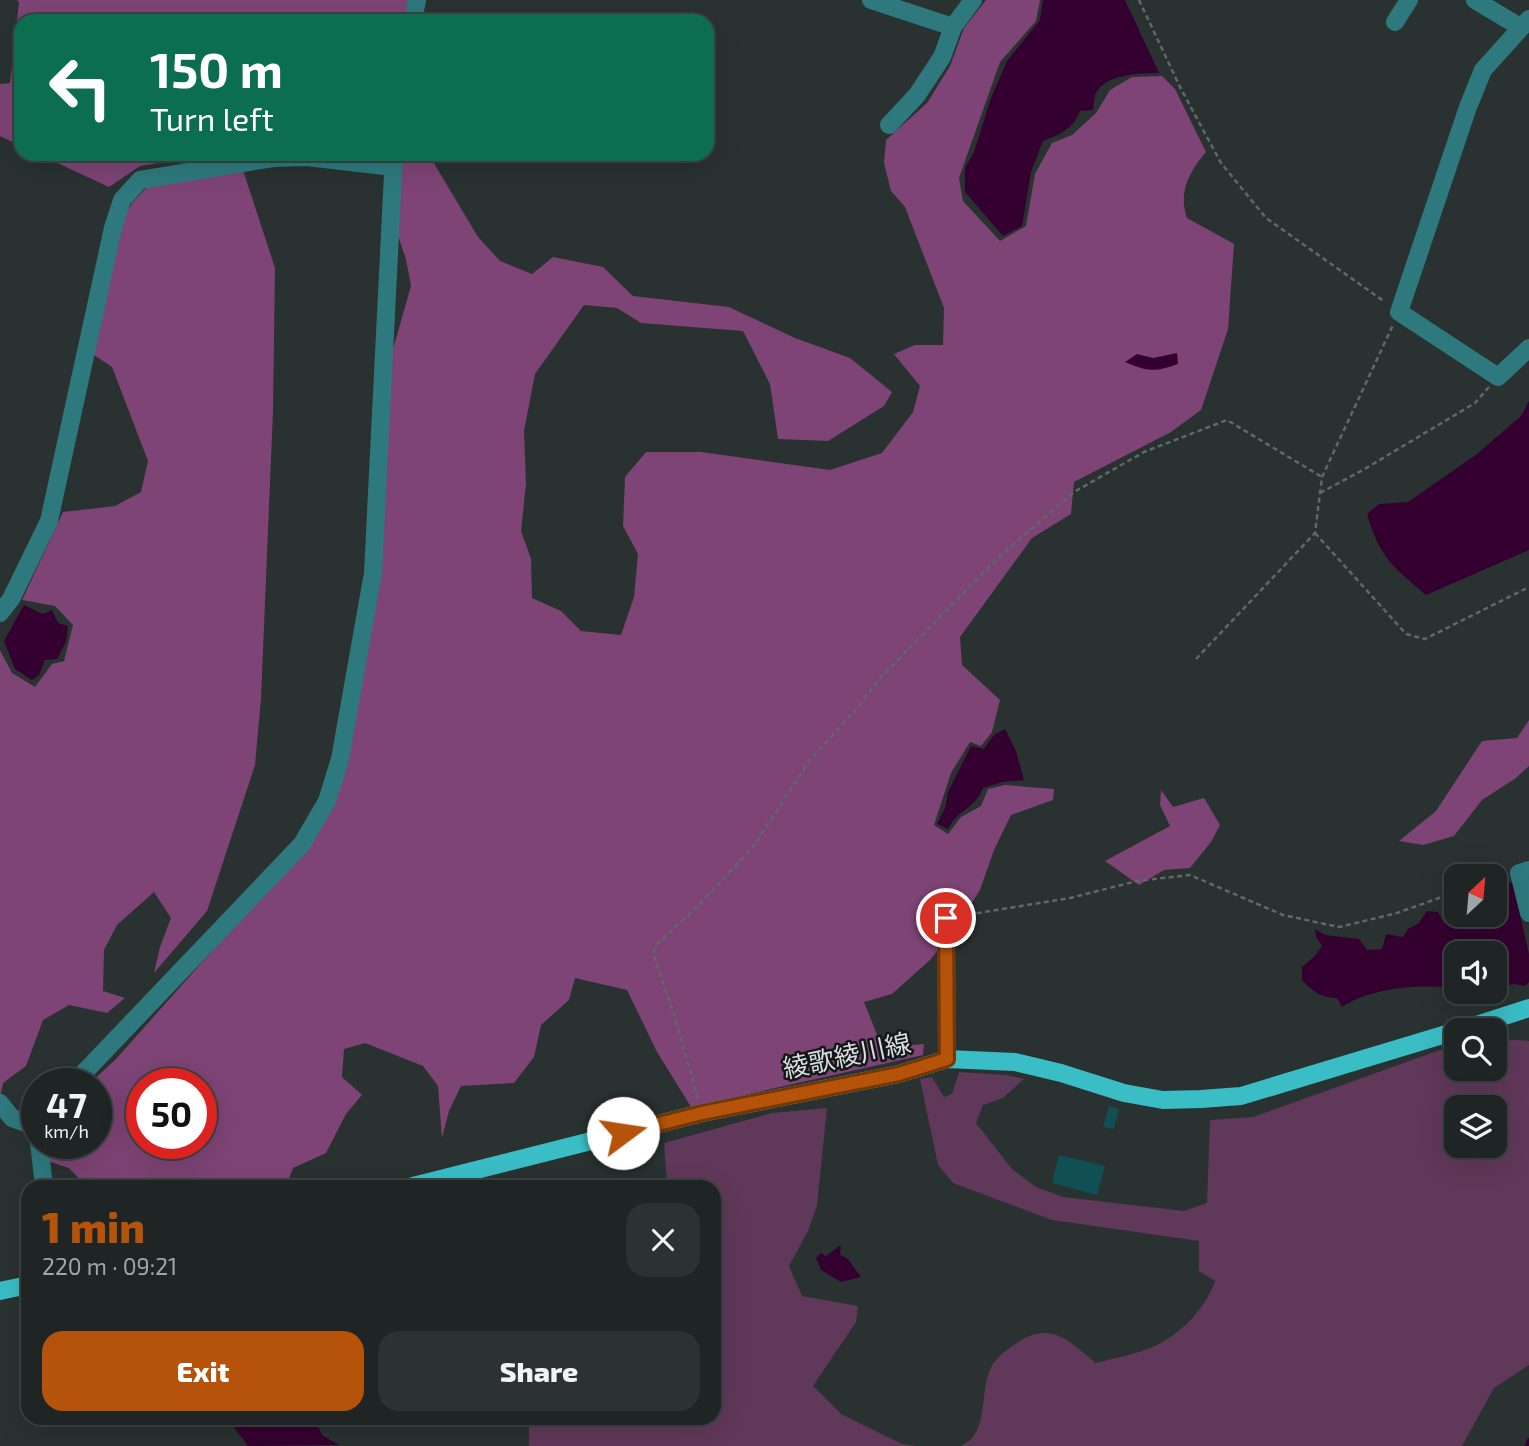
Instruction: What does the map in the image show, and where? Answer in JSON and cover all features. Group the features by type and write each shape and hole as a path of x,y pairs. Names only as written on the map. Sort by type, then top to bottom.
{"main road":[{"name":"綾歌綾川線","path":"1498,1018 1529,1008"},
{"name":"綾歌綾川線","path":"437,1180 702,1113 899,1074 947,1059 1015,1062 1137,1095 1163,1100 1201,1100 1241,1096 1444,1035"},
{"path":"0,1291 21,1286"}],"street":[{"path":"872,0 953,27"},
{"path":"889,125 924,86 943,57 953,27 973,0"},
{"path":"1395,22 1409,0"},
{"path":"1475,0 1524,23 1483,70 1399,312 1498,377 1529,348"},
{"path":"0,613 10,599 49,521 113,228 122,200 140,180 255,161"},
{"path":"88,1068 302,844 327,801 340,759 373,573 393,223 394,161"},
{"path":"1529,870 1519,873 1529,913"},
{"path":"946,918 947,1059"},
{"path":"0,1103 12,1118 21,1121"},
{"path":"41,1159 43,1180"}],"path":[{"path":"1139,0 1180,87 1221,163 1266,218 1399,312 1322,477 1315,534 1196,659"},
{"path":"1319,493 1475,403 1498,377"},
{"path":"702,1113 674,1014 653,953 658,943 696,908 753,846 810,760 897,659 932,623 1001,555 1074,492 1144,452 1227,420 1322,477"},
{"path":"1315,534 1406,634 1425,639 1529,586"},
{"path":"946,918 1070,898 1137,881 1190,875 1283,915 1339,927 1397,913 1444,896"}],"shaded area":[{"path":"17,0 414,0 411,14 18,14"},
{"path":"986,0 1040,0 1036,21 1000,62 959,178 963,201 1000,241 1026,226 1035,174 1052,143 1072,135 1096,113 1110,90 1132,77 1162,76 1175,89 1206,152 1187,183 1184,200 1187,218 1234,244 1228,329 1201,410 1171,432 1074,482 1071,514 1032,538 960,637 962,665 1000,700 992,732 981,746 970,742 951,773 934,825 948,834 961,817 981,806 988,789 1005,785 1054,789 1053,800 1011,815 994,850 980,890 930,960 892,994 864,1002 878,1037 886,1047 924,1044 923,1055 691,1107 657,1052 627,990 575,978 569,1000 541,1025 534,1057 514,1083 461,1086 449,1111 442,1138 438,1086 423,1066 365,1043 344,1049 342,1077 362,1095 346,1114 326,1153 293,1168 288,1180 80,1180 69,1168 44,1160 112,1159 112,1068 106,1068 261,896 348,760 393,349 411,286 397,233 402,161 433,161 478,237 500,261 532,274 553,257 603,267 633,296 729,307 795,338 850,358 892,392 884,406 828,441 778,439 770,384 743,331 641,323 617,308 584,305 535,374 524,431 526,484 521,531 531,559 532,598 561,611 581,631 621,635 634,597 638,554 623,526 625,477 646,452 701,452 830,470 882,453 913,412 920,386 894,354 915,345 943,345 944,308 905,207 891,191 884,163 886,140 927,103 950,66 964,28"},
{"path":"1043,0 1125,0 1159,73 1124,76 1107,82 1096,93 1093,110 1080,111 1065,130 1043,141 1031,172 1022,226 1003,236 965,192 965,168 974,152 991,98 1007,61 1040,20"},
{"path":"14,47 14,143 0,136 0,84 10,83"},
{"path":"53,161 172,161 140,166 109,187"},
{"path":"243,170 275,268 273,411 261,699 255,765 207,911 154,973 171,918 154,892 117,925 104,950 103,991 125,998 107,1013 69,1005 43,1020 26,1066 3,1083 0,1099 0,650 12,673 35,687 52,664 64,661 73,625 55,606 22,600 63,512 115,506 141,492 148,461 112,367 91,353 119,226 132,203 148,186"},
{"path":"1177,353 1178,364 1157,370 1140,368 1125,362 1137,354 1153,358"},
{"path":"1529,401 1529,550 1426,595 1404,576 1382,551 1367,514 1379,504 1408,502 1477,454 1521,416"},
{"path":"24,605 43,614 52,610 58,623 68,626 66,642 57,659 45,660 39,675 32,680 15,669 4,641"},
{"path":"1529,720 1529,766 1516,778 1482,800 1454,836 1423,845 1399,841 1436,811 1482,741 1517,738"},
{"path":"1005,729 1016,751 1024,780 1002,782 983,788 975,801 948,829 937,824 945,808 948,792 971,746 984,749 994,735"},
{"path":"1161,790 1173,807 1204,798 1220,825 1211,842 1190,868 1164,870 1139,885 1105,861 1170,826 1160,805"},
{"path":"1507,882 1513,884 1529,954 1529,982 1525,986 1507,985 1507,941 1444,941 1444,987 1397,988 1368,995 1342,1007 1337,998 1317,993 1302,980 1302,967 1322,946 1316,937 1315,929 1325,935 1359,939 1367,950 1382,949 1386,934 1403,937 1408,929 1419,923 1427,911 1438,912 1444,928 1507,928"},
{"path":"1507,1040 1529,1041 1529,1365 1494,1388 1462,1446 961,1446 977,1431 988,1374 993,1364 1021,1340 1043,1333 1053,1334 1070,1342 1096,1363 1141,1351 1165,1341 1183,1327 1199,1310 1215,1281 1199,1271 1199,1241 1052,1220 953,1183 938,1165 920,1079 932,1077 944,1097 952,1094 959,1072 1024,1079 1003,1098 983,1105 976,1123 1012,1169 1036,1187 1063,1197 1184,1211 1207,1203 1210,1120 1253,1117 1444,1050 1444,1081 1507,1081"},
{"path":"827,1108 817,1205 808,1231 789,1266 802,1296 858,1306 856,1322 813,1386 841,1414 902,1444 916,1446 529,1446 529,1425 721,1425 721,1180 667,1180 664,1143 772,1113"},
{"path":"841,1245 840,1255 847,1258 861,1277 841,1282 821,1270 816,1258 821,1253 826,1256"},
{"path":"232,1425 317,1425 322,1435 339,1445 248,1446"}],"building":[{"path":"1109,1106 1119,1109 1114,1129 1103,1127"},
{"path":"1059,1155 1105,1166 1097,1195 1052,1183"}],"waterway":[{"path":"1527,1446 1529,1440"}],"route":[{"path":"623,1133 702,1113 899,1074 947,1059 946,918"}]}
